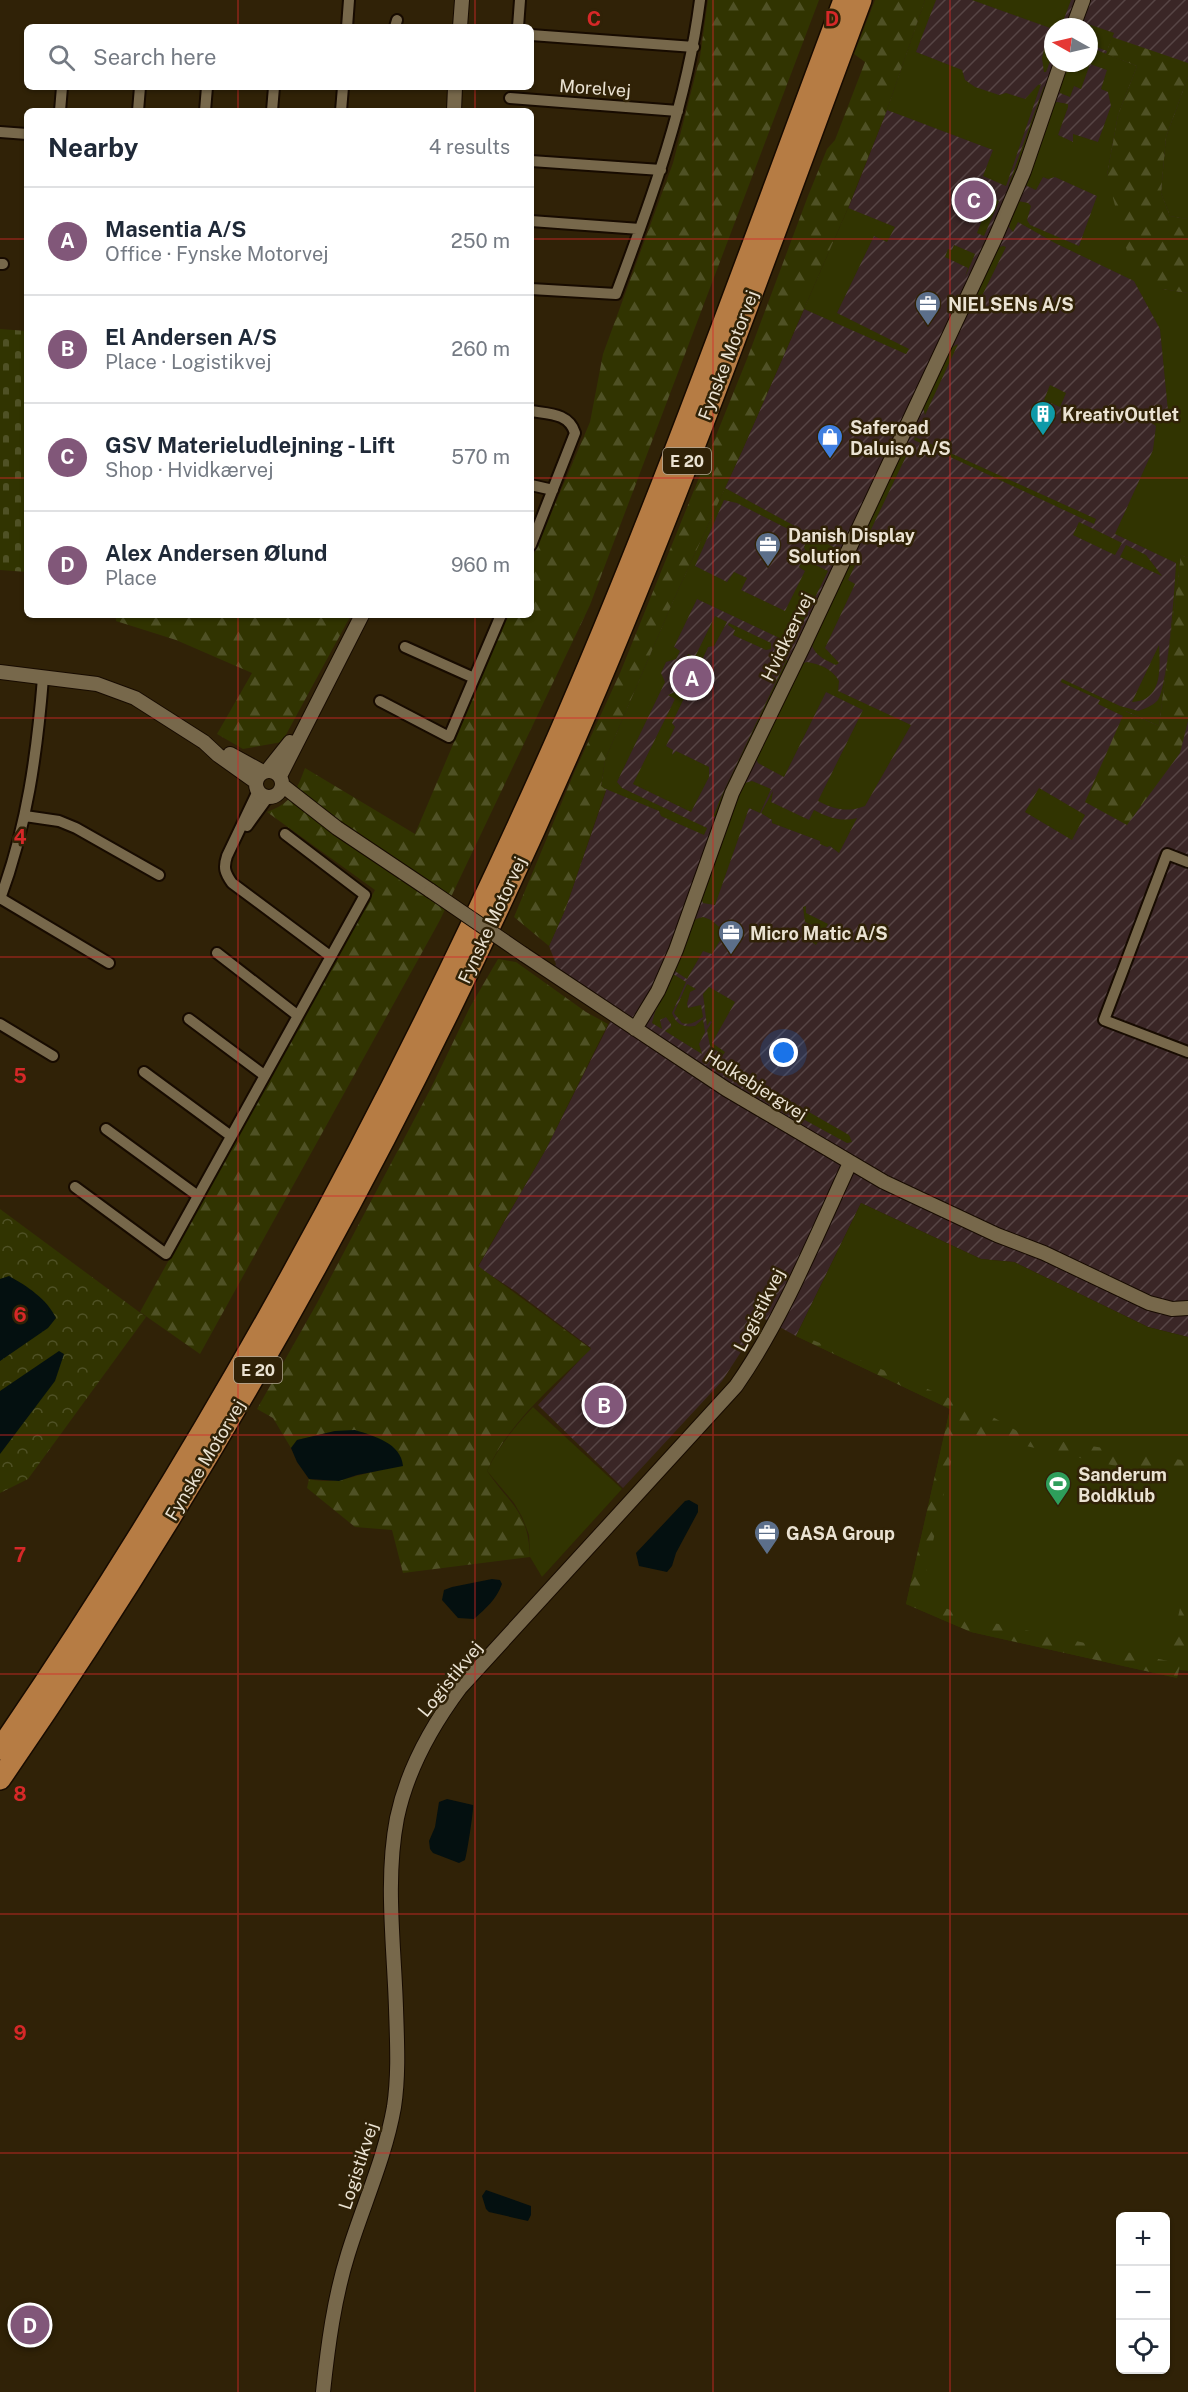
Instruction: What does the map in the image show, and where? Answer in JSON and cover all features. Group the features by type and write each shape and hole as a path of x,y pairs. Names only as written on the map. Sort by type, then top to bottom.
{"highway":[{"name":"Fynske Motorvej","path":"0,1749 106,1590 234,1379 343,1182 436,999 515,832 602,631 685,423 844,0"},
{"name":"Fynske Motorvej","path":"0,1779 126,1589 247,1388 364,1178 451,1006 532,834 617,638 700,429 861,0"}],"street":[{"path":"347,24 349,0"},
{"path":"460,24 462,0"},
{"path":"518,24 520,0"},
{"path":"534,289 616,294 661,170 678,111 694,47 700,0"},
{"path":"1076,18 1083,0"},
{"path":"534,35 694,47"},
{"name":"Hvidkærvej","path":"636,1029 658,991 676,950 732,793 996,236 1024,171 1058,72"},
{"path":"60,108 62,90"},
{"path":"138,108 140,90"},
{"path":"205,108 207,90"},
{"path":"272,108 274,90"},
{"path":"341,108 343,90"},
{"path":"454,108 455,90"},
{"name":"Morelvej","path":"510,98 678,111"},
{"path":"0,132 24,134"},
{"path":"534,160 661,170"},
{"path":"534,221 640,229"},
{"path":"534,412 560,416 573,425 575,433 534,538"},
{"path":"534,485 553,490"},
{"path":"330,956 232,883 225,873 224,865 342,657 361,618"},
{"path":"380,701 449,737 500,618"},
{"path":"405,647 474,678"},
{"name":"Holkebjergvej","path":"0,672 80,682 113,689 152,707 739,1097 850,1163 884,1182 986,1230 1044,1253 1149,1303 1167,1308 1188,1308"},
{"path":"43,678 37,744 26,816 15,857 0,898 109,963"},
{"path":"26,816 59,821 76,828 159,875"},
{"path":"75,1187 166,1254 365,895 285,834"},
{"path":"1188,862 1167,854 1104,1020 1188,1052"},
{"path":"217,953 297,1015"},
{"path":"189,1019 264,1075"},
{"path":"0,1024 52,1056"},
{"path":"144,1072 231,1136"},
{"path":"106,1129 198,1196"},
{"name":"Logistikvej","path":"322,2392 340,2279 384,2150 394,2107 398,2064 392,1859 397,1817 414,1765 430,1732 460,1688 736,1386 760,1352 776,1322 850,1163"}],"shaded area":[{"path":"925,0 1188,0 1188,1337 1148,1327 1014,1262 981,1259 861,1203 796,1336 763,1318 722,1381 623,1488 538,1405 591,1348 515,1291 478,1267 546,1149 612,1018 550,976 556,964 549,946 565,910 606,791 601,787 605,760 674,599 848,209 887,110"},
{"path":"9,1276 42,1299 56,1318 48,1328 0,1361 0,1279"},
{"path":"59,1351 64,1354 55,1381 0,1454 0,1391"},
{"path":"355,1430 392,1446 401,1458 403,1466 339,1481 309,1479 297,1462 291,1448 297,1440 335,1431"},
{"path":"689,1500 698,1505 698,1512 676,1553 672,1566 667,1572 639,1566 636,1553 685,1501"},
{"path":"492,1579 500,1580 502,1584 500,1590 474,1619 458,1618 442,1600 444,1590"},
{"path":"447,1799 473,1805 466,1856 465,1860 459,1863 433,1853 430,1849 429,1841 435,1827 439,1802"},
{"path":"486,2190 531,2206 528,2221 489,2212 482,2196"}],"green space":[{"path":"708,0 819,0 590,605 440,920 200,1354 140,1312 375,890 267,812 282,805 292,796 305,768 415,834 507,618 534,618 534,554 590,422 603,354 673,163 700,57"},
{"path":"875,0 925,0 887,110 848,208 605,760 601,786 606,790 565,910 549,946 514,917 574,773 620,673 747,359 808,196 827,149 835,140 865,62 854,54"},
{"path":"925,0 936,0 916,52 962,70 965,80 975,87 999,95 1006,93 1025,99 1041,84 1006,186 983,176 993,150 887,110"},
{"path":"972,0 1071,0 1064,18 1044,18 1044,26"},
{"path":"1098,27 1114,33 1107,51 1098,48"},
{"path":"1112,37 1188,63 1188,77 1166,137 1161,193 1170,216 1188,219 1188,293 1162,289 1129,259 1107,175 1118,115 1137,66 1106,54"},
{"path":"1098,51 1137,66 1118,115 1107,175 1162,289 1188,293 1188,558 1181,555 1159,726 1126,711 1123,716 1098,704 1100,700 1061,682 1062,679 1120,706 1138,711 1156,702 1162,691 1170,635 1176,563 1115,534 1153,450 1156,426 1145,418 1146,412 1168,423 1169,421 1160,329 1134,281 1055,243 1018,222 1013,232 1009,227 1018,201 1028,203 1031,206 1027,220 1030,225 1079,246 1097,196 1055,177 1048,179 1043,177 1036,190 1025,185 1054,103 1068,104 1058,135 1073,142 1073,134 1098,142 1111,106 1108,92 1101,89 1107,70 1098,67"},
{"path":"1065,72 1087,72 1081,89 1074,86 1070,97 1060,93 1059,89"},
{"path":"1188,77 1188,219 1170,216 1161,193 1166,137"},
{"path":"1044,86 1012,184 1008,187"},
{"path":"977,192 999,201 984,236 977,233 989,202 980,199"},
{"path":"848,208 895,227 887,242 874,236 837,313 909,349 906,354 804,309"},
{"path":"954,245 975,254 965,277 968,268 945,257 948,249 952,250"},
{"path":"1006,247 975,310 972,304 974,298 997,248"},
{"path":"0,329 24,331 24,572 0,570"},
{"path":"958,344 925,415 923,407 951,348"},
{"path":"1050,385 1066,393 1060,407 1044,400"},
{"path":"915,437 1096,519 1094,524 914,440"},
{"path":"910,448 864,544 862,537 864,531 900,454 903,450"},
{"path":"725,488 837,549 830,563 806,552 804,547 808,539 737,503 724,500 695,566 727,582 734,572 747,578 741,590 785,611 805,571 799,567 803,559 828,571 792,644 697,599 674,647 680,651 676,659 666,662 661,673 665,682 617,782 622,788 707,828 704,835 661,816 659,811 601,787 605,760 674,599"},
{"path":"1079,522 1122,543 1115,555 1073,535"},
{"path":"1126,545 1146,555 1162,576 1120,557"},
{"path":"1181,555 1188,558 1188,721 1180,753 1127,825 1085,802 1125,711 1159,726"},
{"path":"859,557 848,580 855,584 825,648 839,663 836,665 818,655 812,645 850,561"},
{"path":"715,616 727,622 714,646 708,647 696,673 692,671 688,654 695,657"},
{"path":"116,618 349,618 282,742 243,749 217,734 252,673 176,640 116,621"},
{"path":"729,623 771,643 771,649 766,650 733,635 735,630 728,625"},
{"path":"1159,645 1158,682 1149,696 1132,702"},
{"path":"787,659 788,662 717,816 713,817 722,795"},
{"path":"807,662 833,673 839,681 838,691 911,725 865,806 841,809 818,801 863,710 826,692 784,777 758,763 756,758 801,664"},
{"path":"684,688 688,690 672,723 675,727 666,746 673,750 672,755 676,751 709,767 709,777 691,812 633,784 675,699 668,695"},
{"path":"752,781 771,789 760,813 749,808 715,905 703,903 701,898 735,803 745,783"},
{"path":"1039,788 1085,815 1072,840 1025,812"},
{"path":"773,791 771,802 809,820 814,810 835,818 846,820 857,818 839,853 830,846 820,844 820,841 772,823 772,820 761,813"},
{"path":"806,906 806,913 828,924 816,945 811,941 814,926 805,922 803,907"},
{"path":"703,917 711,920 725,932 712,954 703,951 687,979 675,971 692,924 696,919"},
{"path":"498,959 516,962 586,1012 608,1024 546,1149 478,1266 591,1349 519,1421 496,1453 487,1471 522,1518 529,1541 530,1557 403,1573 392,1530 355,1527 307,1488 309,1479 328,1481 377,1471 335,1431 297,1440 291,1448 273,1418 257,1409 316,1305 432,1086 470,1007"},
{"path":"673,974 686,982 672,1013 680,1024 687,1026 695,1026 703,1019 705,1032 699,1044 702,1054 665,1031 671,1027 666,1017 660,1020 662,1029 652,1023"},
{"path":"687,984 696,989 690,992 688,1008 701,1005 703,1017 688,1024 682,1023 674,1013"},
{"path":"709,987 735,1002 712,1043 725,1052 723,1055 710,1046 707,1030 712,1022 710,1021 707,1026 703,994"},
{"path":"731,1071 758,1083 849,1135 852,1142 847,1143 781,1107 756,1089 726,1074"},
{"name":"Sanderum Boldklub","path":"861,1203 981,1259 1014,1262 1148,1327 1188,1337 1188,1671 1179,1670 1177,1678 971,1632 906,1604 950,1409 796,1336"},
{"path":"0,1209 146,1317 28,1479 0,1493"},
{"path":"801,1335 991,1416 1026,1436 1188,1461 1188,1482 958,1431 920,1599 975,1619 1168,1661 1188,1573 1188,1632 1177,1678 971,1632 906,1604 950,1409 796,1336"},
{"path":"533,1407 622,1489 542,1577 530,1557 529,1535 522,1517 514,1503 487,1471 507,1437"}],"place":[{"name":"GSV Materieludlejning - Lift","path":"974,200"},
{"name":"NIELSENs A/S","path":"928,327"},
{"name":"KreativOutlet","path":"1043,437"},
{"name":"Saferoad Daluiso A/S","path":"830,460"},
{"name":"Danish Display Solution","path":"768,568"},
{"name":"Masentia A/S","path":"692,678"},
{"name":"Micro Matic A/S","path":"731,956"},
{"name":"El Andersen A/S","path":"604,1405"},
{"name":"Sanderum Boldklub","path":"1058,1507"},
{"name":"GASA Group","path":"767,1556"},
{"name":"Alex Andersen Ølund","path":"30,2325"}]}
